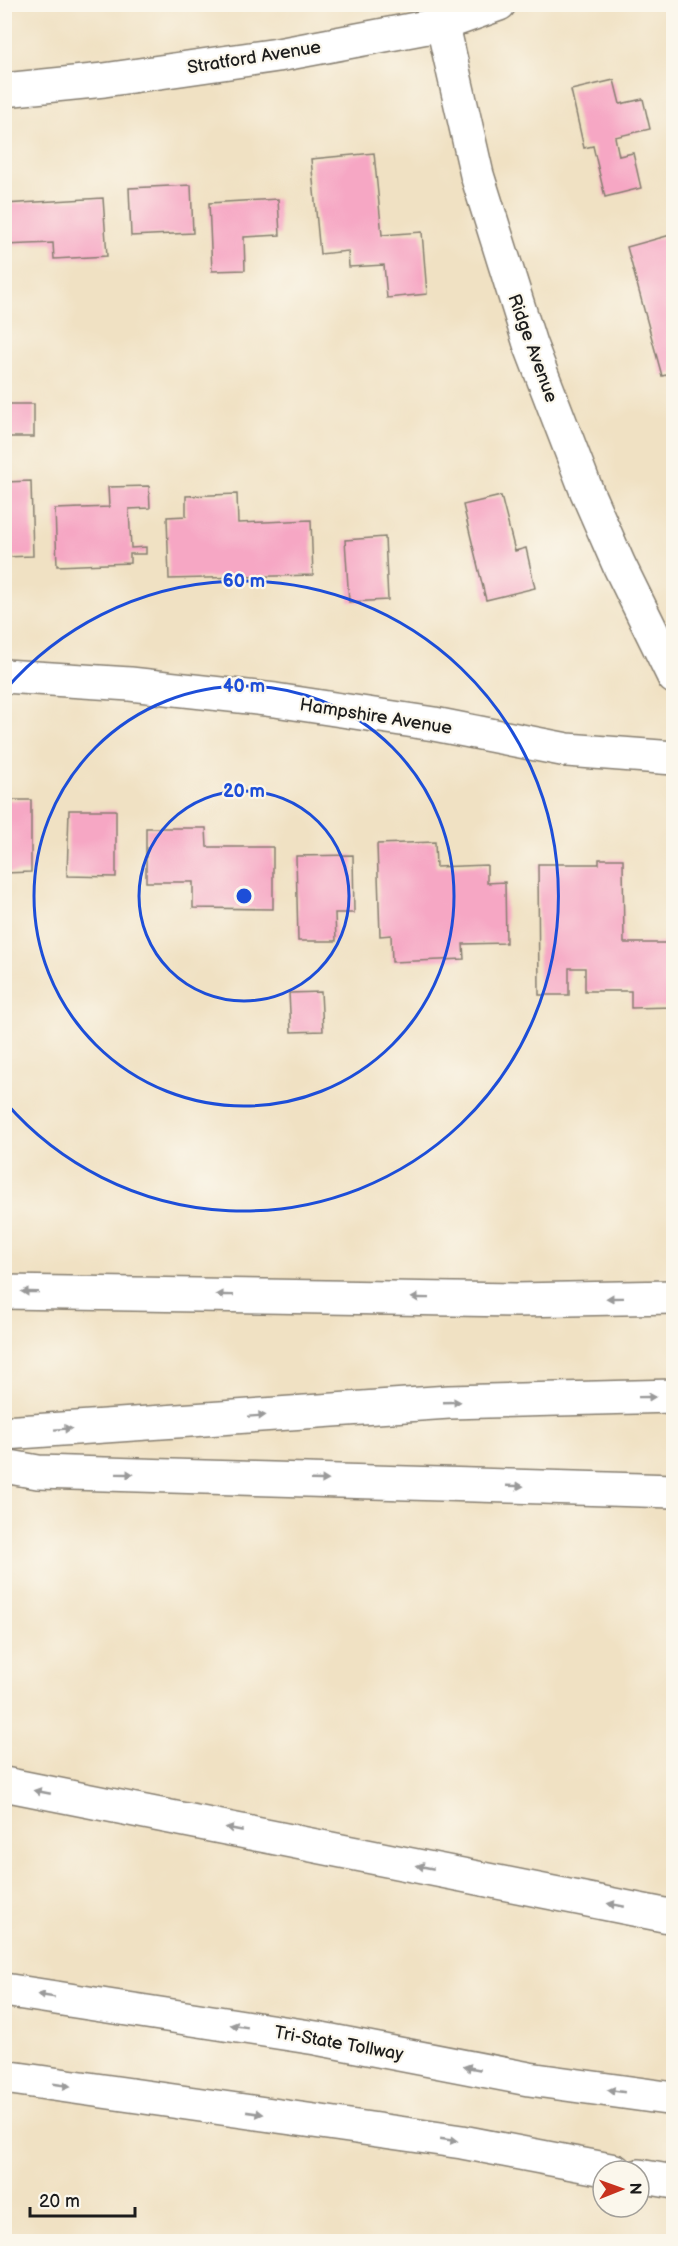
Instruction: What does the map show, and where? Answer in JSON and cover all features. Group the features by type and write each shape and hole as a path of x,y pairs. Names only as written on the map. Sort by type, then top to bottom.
{"main road":[{"name":"Stratford Avenue","path":"4,90 104,80 266,56 441,14 499,4"},
{"name":"Ridge Avenue","path":"441,14 477,175 530,344 587,492 619,565 674,676"},
{"name":"Hampshire Avenue","path":"4,676 130,684 275,700 434,724 567,750 674,758"},
{"path":"4,1292 516,1300 674,1297"},
{"path":"4,1433 449,1402 674,1396"},
{"path":"4,1466 38,1472 674,1491"},
{"path":"4,1784 674,1917"},
{"name":"Tri-State Tollway","path":"4,1989 316,2038 529,2079 674,2099"},
{"path":"4,2077 462,2142 591,2166"},
{"path":"651,2178 674,2182"}],"building":[{"path":"614,80 620,104 643,99 650,129 615,137 619,156 633,153 641,188 605,197 593,146 584,148 571,90"},
{"path":"374,153 382,235 422,232 427,294 387,298 384,265 349,267 348,251 320,254 311,159"},
{"path":"191,185 193,233 131,236 129,188"},
{"path":"103,198 107,256 54,259 53,243 4,245 4,204"},
{"path":"278,199 280,235 244,237 245,270 212,271 209,203"},
{"path":"674,234 674,373 662,376 627,247"},
{"path":"4,404 34,404 34,437 4,437"},
{"path":"31,481 33,556 4,557 4,482"},
{"path":"149,486 150,508 129,509 131,548 146,547 146,554 130,554 130,563 57,566 55,509 109,507 108,487"},
{"path":"237,494 238,523 311,520 313,575 169,579 167,517 186,516 186,496"},
{"path":"501,496 515,551 526,548 535,588 486,600 463,505"},
{"path":"385,537 388,600 349,602 345,540"},
{"path":"4,800 31,800 31,872 4,873"},
{"path":"69,810 116,810 116,877 67,876"},
{"path":"146,828 206,828 207,847 273,847 273,909 193,908 193,882 146,882"},
{"path":"435,842 436,867 487,865 487,883 505,882 506,943 463,944 464,959 392,962 391,935 380,936 377,844"},
{"path":"353,855 354,913 335,913 336,941 298,941 296,856"},
{"path":"599,859 623,859 624,943 674,943 674,1007 631,1008 631,991 585,991 585,968 569,968 569,995 539,995 538,864 599,864"},
{"path":"321,992 323,1031 291,1032 289,993"}]}
